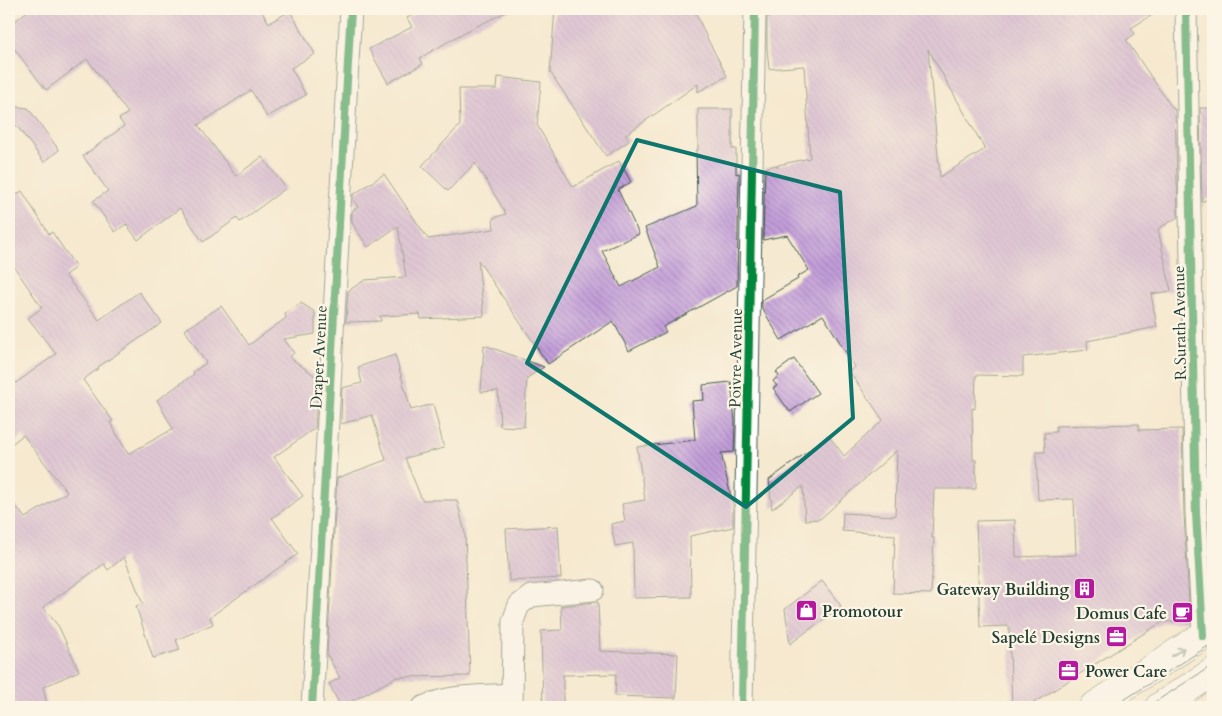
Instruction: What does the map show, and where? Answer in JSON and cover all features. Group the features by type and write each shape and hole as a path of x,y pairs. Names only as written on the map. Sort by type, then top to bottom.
{"main road":[{"path":"1093,707 1208,633"},
{"path":"1159,707 1213,672"}],"street":[{"name":"Draper Avenue","path":"312,707 351,9"},
{"name":"Poivre Avenue","path":"742,707 755,9"},
{"name":"R.Surath Avenue","path":"1186,9 1196,513 1208,633"},
{"path":"423,707 459,696 512,701 513,621 518,605 531,596 593,590"}],"highlighted area":[{"path":"637,140 840,192 853,418 746,507 527,363"}],"building":[{"path":"30,9 260,9 269,23 290,11 315,54 291,68 306,95 267,117 251,90 198,125 236,176 262,157 286,188 240,222 237,218 203,242 180,208 138,240 126,224 115,232 93,201 108,191 83,156 124,126 119,119 128,113 87,59 46,90 9,42 9,26"},
{"path":"424,9 512,9 463,33 420,58 423,64 388,83 369,49 412,27 407,18"},
{"path":"555,9 598,9 600,12 648,13 646,9 694,9 727,76 698,92 698,84 625,135 629,141 606,156 550,72"},
{"path":"857,9 1162,9 1131,28 1135,34 1126,40 1173,109 1175,109 1178,217 1158,229 1171,291 1151,294 1157,327 1087,341 1088,350 1023,357 1023,376 976,375 975,409 972,408 973,460 976,460 976,489 934,489 931,594 893,593 895,535 842,531 843,513 895,516 897,450 820,519 805,520 803,486 772,509 769,480 829,436 844,456 883,420 849,371 855,367 823,315 781,340 762,308 762,300 798,279 797,277 809,270 787,235 763,240 765,168 776,165 778,168 778,165 810,158 804,66 769,69 767,17","holes":["928,49 985,149 940,177"]},
{"path":"498,77 541,82 537,125 573,187 619,161 631,182 618,190 639,234 602,251 621,287 660,267 645,228 697,206 696,150 698,150 698,109 732,109 732,149 736,149 736,174 739,173 737,286 663,327 666,332 629,351 613,321 548,364 478,260 484,316 421,319 420,314 380,316 381,321 346,322 348,291 365,280 406,277 398,226 368,247 352,223 352,211 358,207 353,199 353,195 384,174 428,239 494,229 493,218 506,214 475,163 448,191 422,166 460,125 459,89 497,89"},
{"path":"9,106 28,108 59,150 44,162 17,126 9,125"},
{"path":"1200,108 1213,108 1213,196 1202,202"},
{"path":"22,191 49,234 52,232 76,267 65,275 99,320 139,292 162,323 98,367 83,380 113,421 110,422 128,454 173,429 157,400 194,374 193,372 206,363 185,330 221,306 249,345 286,318 285,314 301,303 315,312 315,334 284,339 294,353 289,357 318,378 315,428 274,457 303,496 272,518 298,554 210,617 213,624 176,640 180,650 153,658 136,606 143,604 124,557 108,570 104,564 43,607 59,627 79,671 43,687 47,704 32,707 9,707 9,497 25,518 67,492 23,435 9,446 9,388 56,354 28,318 42,308 9,259 9,199"},
{"path":"484,345 544,367 527,378 524,427 500,426 498,391 481,392"},
{"path":"395,355 411,410 433,404 444,448 405,458 422,500 457,500 465,533 470,676 397,677 341,707 329,684 340,678 327,654 337,478 386,460 372,415 341,424 342,388 362,383 358,367"},
{"path":"794,359 818,393 790,412 773,388 777,386 773,381 779,376 776,372"},
{"path":"731,382 735,422 734,452 721,453 733,506 733,527 690,536 691,597 634,598 633,543 615,546 611,524 625,521 622,504 645,500 637,447 695,440 692,401 704,400 703,385"},
{"name":"Gateway Building","path":"1139,424 1139,430 1182,429 1184,514 1190,621 1162,622 1027,707 1012,707 1009,626 980,627 976,521 1015,520 1016,557 1076,555 1074,499 1038,500 1036,452 1045,452 1044,433 1056,432 1056,426"},
{"path":"1207,433 1213,433 1213,538 1210,538"},
{"path":"558,526 561,578 509,581 506,529"},
{"path":"822,581 841,606 790,644 785,609"},
{"path":"598,602 600,651 678,654 676,698 615,696 616,674 563,675 563,707 543,707 541,631 562,630 561,606"}],"tram line":[{"path":"1113,707 1213,643"},
{"path":"1147,707 1213,665"}],"cycle path":[{"path":"312,707 351,9"},
{"path":"742,707 755,9"},
{"path":"1186,9 1196,513 1203,636"}],"place":[{"name":"Gateway Building","path":"1085,589"},
{"name":"Promotour","path":"806,611"},
{"name":"Domus Cafe","path":"1183,613"},
{"name":"Sapelé Designs","path":"1116,637"},
{"name":"Power Care","path":"1069,671"}]}
